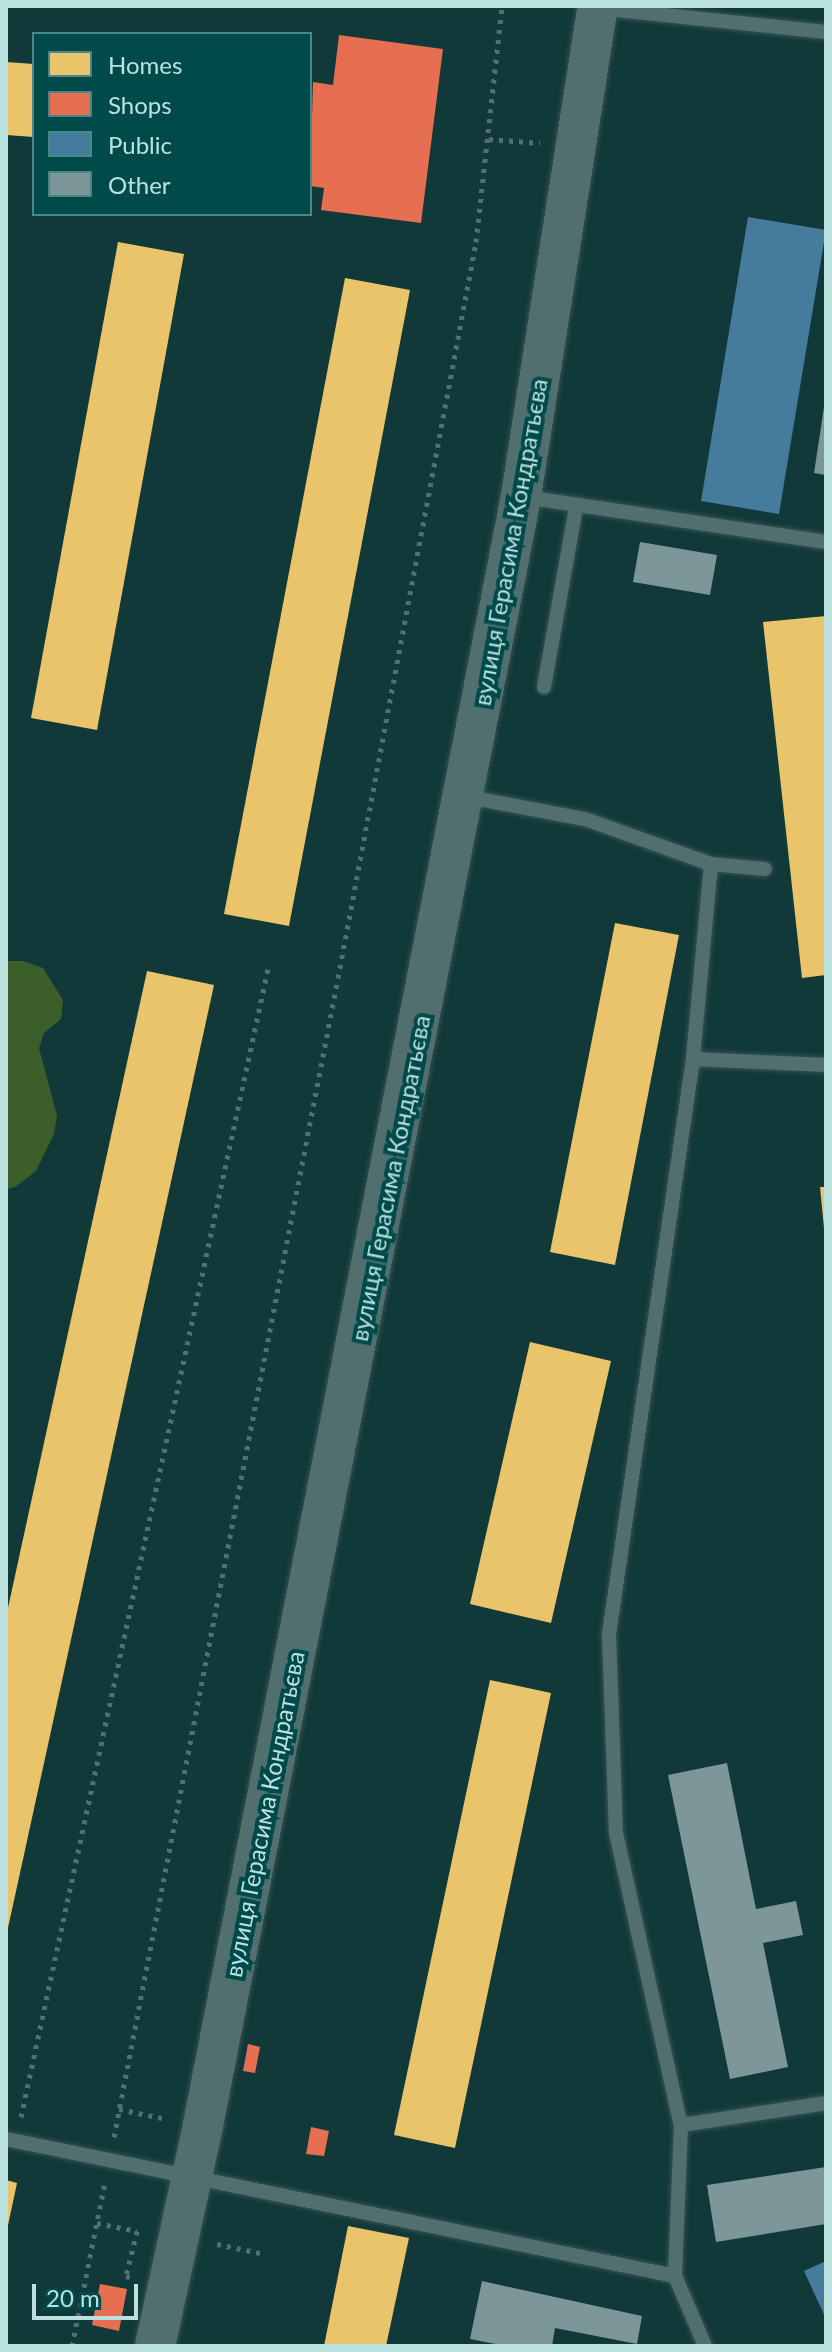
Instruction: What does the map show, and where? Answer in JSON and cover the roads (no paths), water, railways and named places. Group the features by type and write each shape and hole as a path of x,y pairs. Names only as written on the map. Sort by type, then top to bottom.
{"main road":[{"name":"вулиця Герасима Кондратьєва","path":"155,2346 192,2177 521,496 598,7"}],"lane":[{"path":"598,7 826,32"},
{"path":"521,496 576,507 826,542"},
{"path":"544,687 576,507"},
{"path":"463,796 585,819 711,864 765,869"},
{"path":"705,2346 675,2276 681,2125 616,1833 609,1634 693,1059 711,864"},
{"path":"693,1059 826,1065"},
{"path":"681,2125 826,2103"},
{"path":"11,2140 675,2276"}]}
